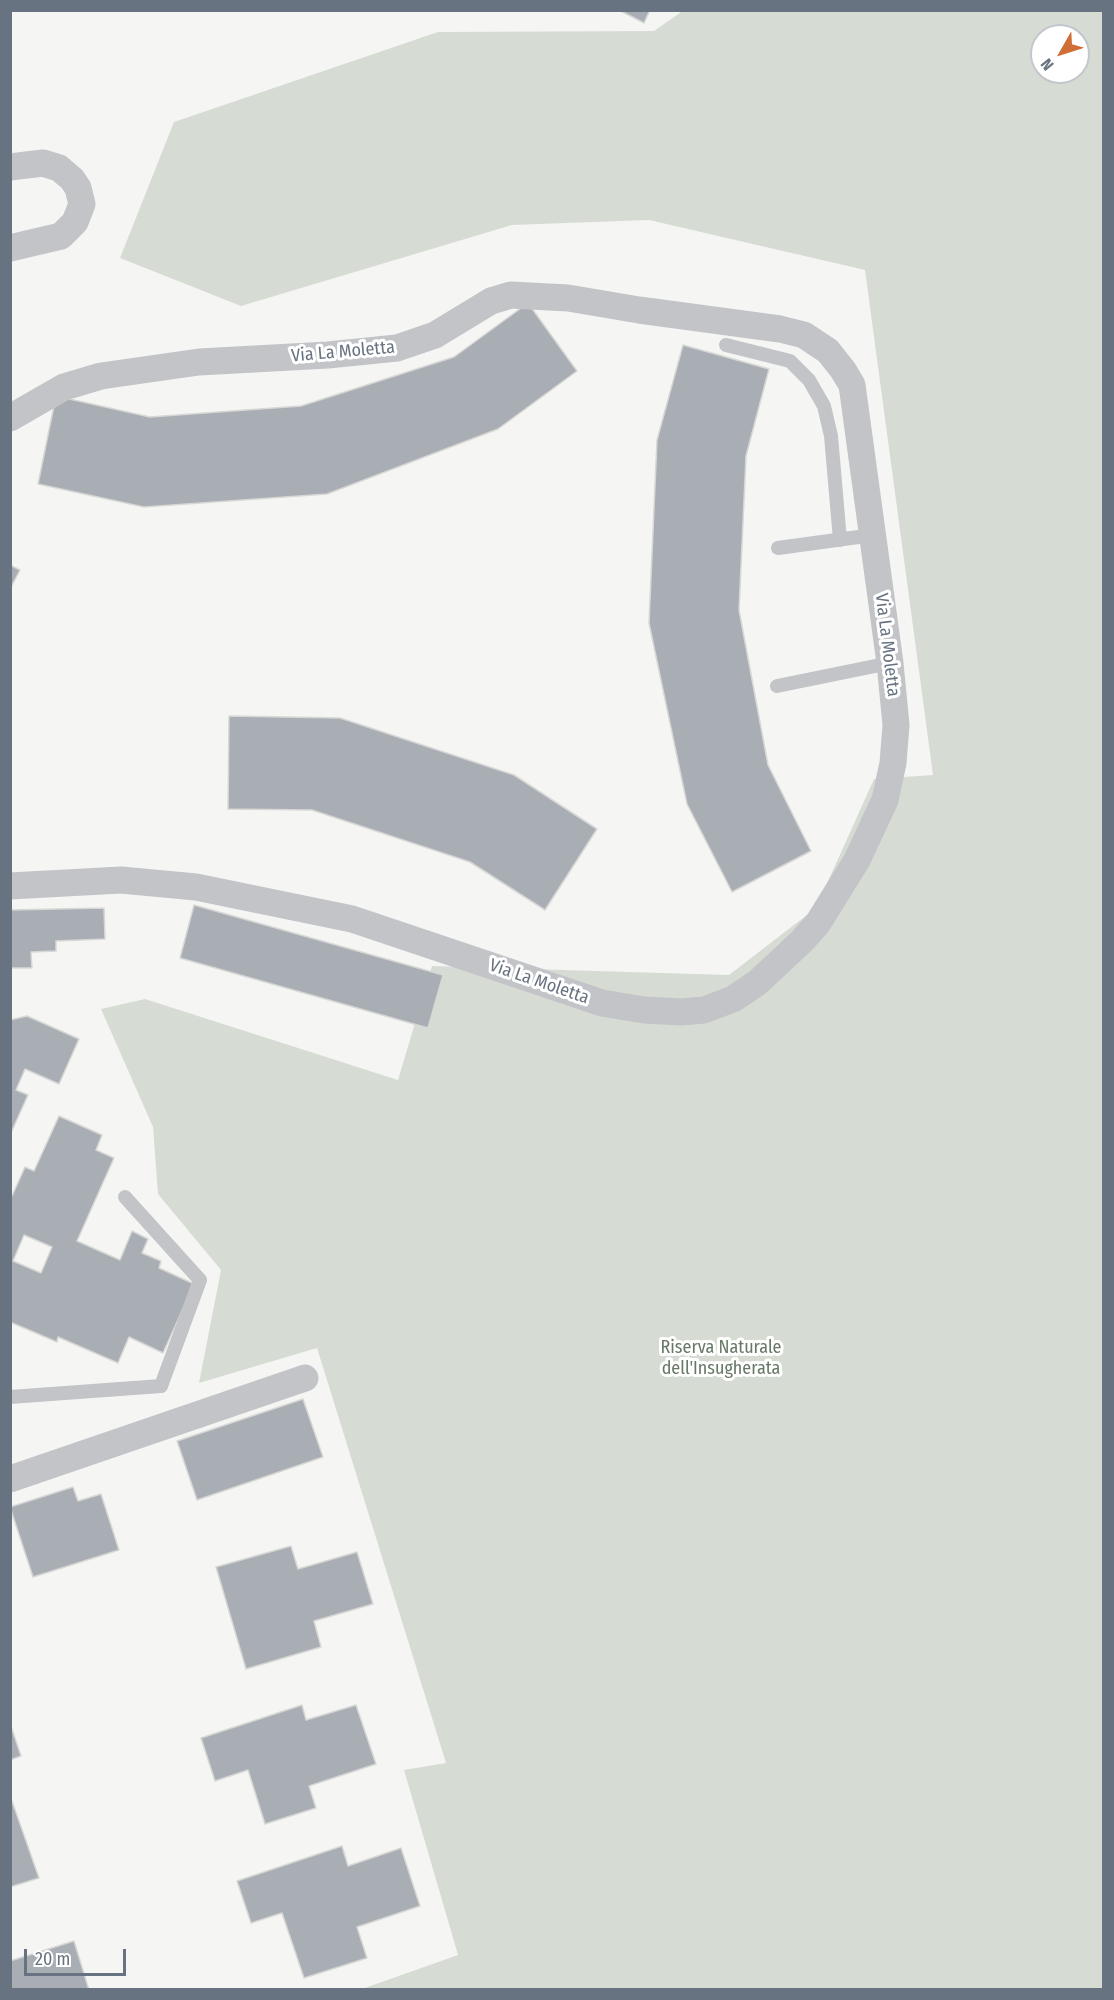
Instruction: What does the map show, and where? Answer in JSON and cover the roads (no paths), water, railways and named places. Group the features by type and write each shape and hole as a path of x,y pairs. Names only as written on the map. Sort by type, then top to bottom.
{"street":[{"path":"10,167 43,163 59,168 72,179 78,188 82,204 75,222 61,236 10,248"},
{"name":"Via La Moletta","path":"10,418 64,387 101,376 199,362 383,351 423,340 501,297 521,295 568,298 780,329 804,335 822,346 838,363 852,385 895,714 893,764 885,800 857,860 818,923 802,941 757,983 715,1008 674,1012 616,1007 589,1000 352,919 196,887 141,880 10,886"},
{"path":"10,1479 305,1378"}],"lane":[{"path":"726,345 790,361 809,380 824,406 831,436 840,540"},
{"path":"778,548 873,536"},
{"path":"777,686 890,663"},
{"path":"10,1397 161,1386 200,1280 124,1197"}],"park label":[{"name":"Riserva Naturale dell'Insugherata","path":"721,1358"}]}
